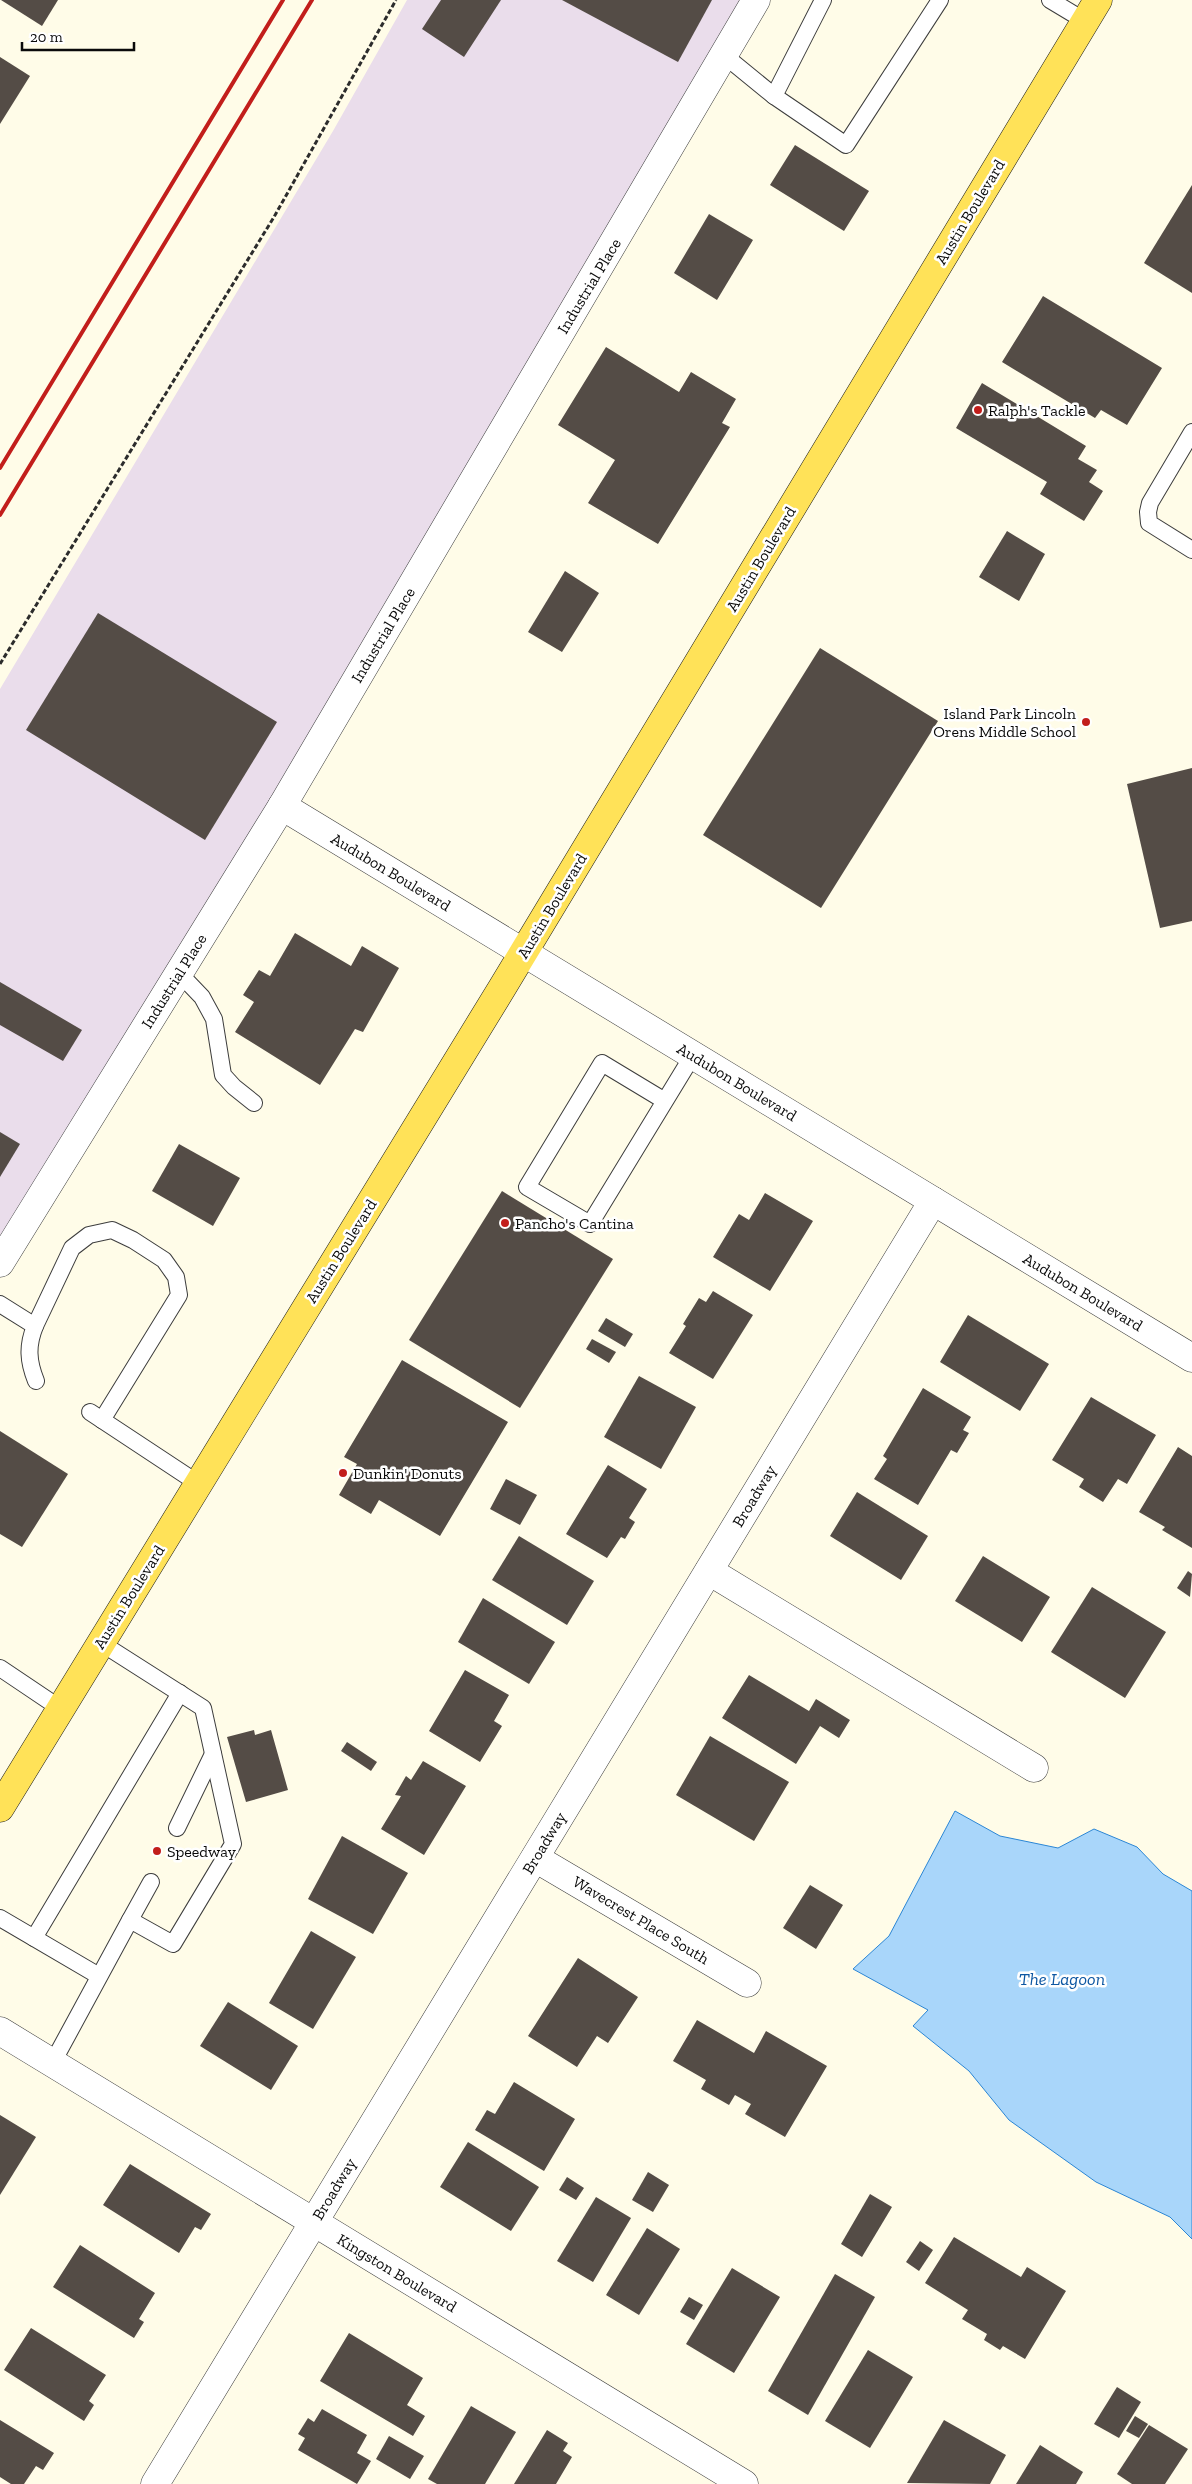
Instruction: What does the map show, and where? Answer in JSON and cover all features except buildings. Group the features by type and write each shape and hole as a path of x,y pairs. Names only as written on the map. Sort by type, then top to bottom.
{"main road":[{"name":"Austin Boulevard","path":"0,1808 524,953 1092,11"}],"street":[{"name":"Industrial Place","path":"0,1263 282,806 725,56 756,0"},
{"name":"Audubon Boulevard","path":"282,806 1192,1358"},
{"name":"Broadway","path":"156,2484 933,1201"},
{"path":"709,1571 1034,1768"},
{"name":"Wavecrest Place South","path":"535,1858 747,1983"},
{"name":"Kingston Boulevard","path":"0,2030 744,2484"}],"lane":[{"path":"774,96 824,0"},
{"path":"725,56 774,96 846,146 940,0"},
{"path":"1050,0 1092,11"},
{"path":"1192,432 1150,503 1148,512 1150,523 1192,550"},
{"path":"179,973 202,996 214,1019 223,1075 234,1087 254,1103"},
{"path":"664,1101 602,1063 528,1187 590,1224 693,1055"},
{"path":"36,1381 29,1364 29,1341 72,1248 89,1235 112,1230 133,1240 164,1260 176,1277 179,1295 96,1416 199,1484"},
{"path":"0,1304 35,1326"},
{"path":"101,1643 203,1708 233,1844 173,1944 130,1920"},
{"path":"0,1668 61,1709"},
{"path":"34,1938 180,1693"},
{"path":"177,1828 213,1754"},
{"path":"53,2062 151,1882"},
{"path":"0,1918 99,1976"}],"path":[{"path":"0,664 269,225 396,0"}],"shaded area":[{"path":"407,0 761,0 0,1257 0,689 333,131"}],"water":[{"name":"The Lagoon","path":"955,1811 1000,1836 1058,1848 1094,1829 1137,1847 1163,1874 1192,1891 1192,2239 1170,2217 1096,2182 1009,2120 969,2071 913,2026 928,2010 853,1969 889,1936"}],"railway":[{"path":"0,468 283,0"},
{"path":"0,515 312,0"}],"place":[{"name":"Ralph's Tackle","path":"978,410"},
{"name":"Island Park Lincoln Orens Middle School","path":"1086,722"},
{"name":"Pancho's Cantina","path":"505,1223"},
{"name":"Dunkin' Donuts","path":"343,1473"},
{"name":"Speedway","path":"157,1851"}]}
